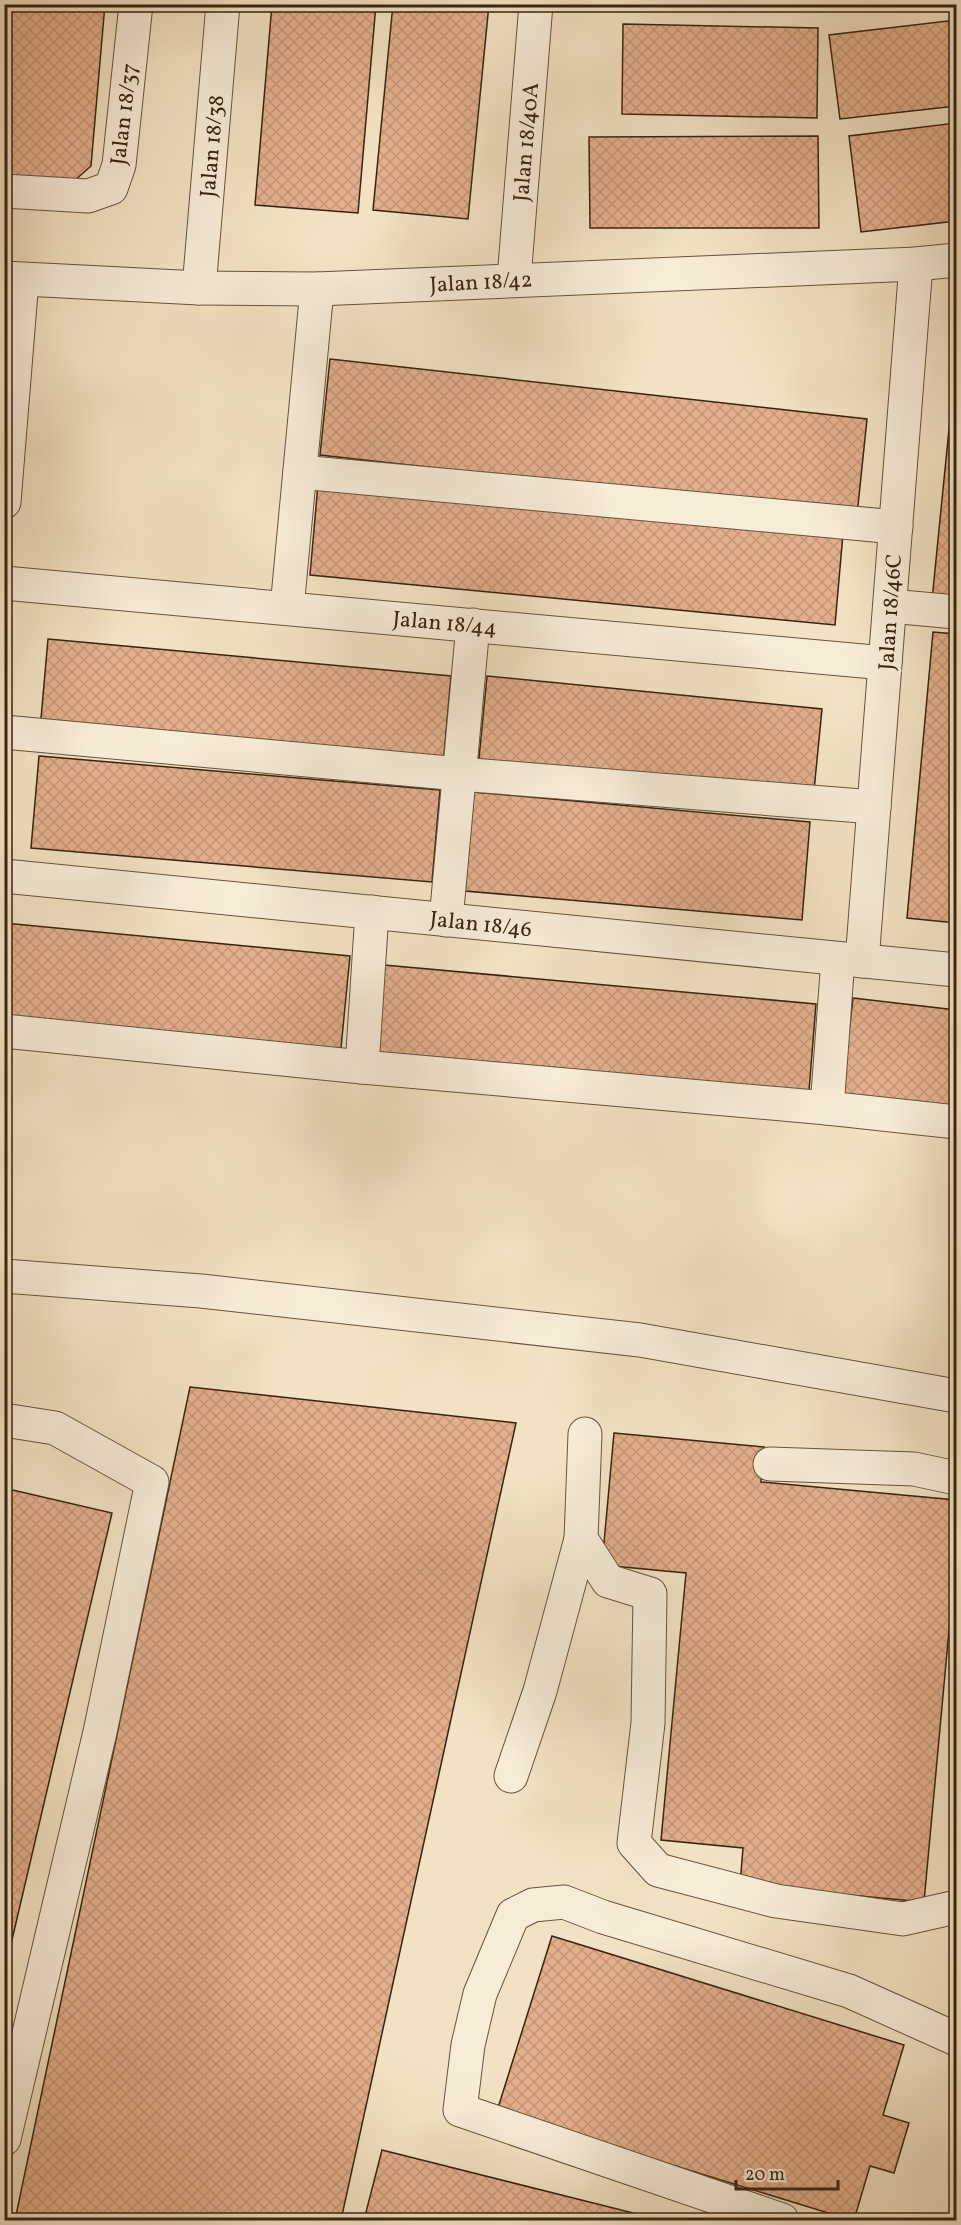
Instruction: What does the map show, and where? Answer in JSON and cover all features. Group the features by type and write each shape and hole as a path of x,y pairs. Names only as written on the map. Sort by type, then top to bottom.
{"street":[{"name":"Jalan 18/37","path":"4,191 88,196 111,188 119,165 136,4"},
{"name":"Jalan 18/38","path":"199,288 224,4"},
{"name":"Jalan 18/40A","path":"514,279 536,4"},
{"name":"Jalan 18/42","path":"13,279 199,288 317,289 916,264 957,260"},
{"name":"Jalan 18/46C","path":"827,1108 874,807 916,264"},
{"path":"4,502 13,279"},
{"path":"287,609 317,289"},
{"path":"300,472 896,527"},
{"name":"Jalan 18/44","path":"4,583 885,663"},
{"path":"890,606 957,612"},
{"path":"446,920 473,625"},
{"path":"4,732 459,774 874,807"},
{"name":"Jalan 18/46","path":"4,876 957,970"},
{"path":"362,1067 372,912"},
{"path":"4,1031 362,1067 827,1108 957,1122"},
{"path":"4,1276 201,1291 640,1340 957,1396"},
{"path":"4,1420 55,1428 152,1482 100,1732 4,2139"},
{"path":"511,1776 540,1691 581,1539 585,1434"},
{"path":"770,1464 914,1469 957,1478"},
{"path":"581,1539 608,1581 650,1594 648,1723 634,1843 658,1870 776,1900 903,1919 957,1907"},
{"path":"782,2220 460,2110 468,2045 480,1994 513,1915 533,1905 564,1902 603,1917 849,1991 957,2039"}],"building":[{"path":"4,4 105,4 91,166 63,191 4,186"},
{"path":"272,4 376,4 358,213 255,205"},
{"path":"393,4 489,4 468,219 373,210"},
{"path":"956,20 956,106 840,119 829,35"},
{"path":"623,24 818,28 817,118 622,114"},
{"path":"956,123 956,221 861,232 849,136"},
{"path":"818,136 819,228 590,228 589,137"},
{"path":"330,359 867,419 857,515 320,455"},
{"path":"956,359 956,603 932,600"},
{"path":"318,484 843,534 835,625 310,575"},
{"path":"933,632 956,634 956,923 907,918"},
{"path":"48,639 451,676 443,766 40,730"},
{"path":"487,676 822,709 812,811 477,779"},
{"path":"39,756 440,790 432,882 31,848"},
{"path":"473,792 810,822 802,920 465,891"},
{"path":"4,923 350,956 340,1058 4,1026"},
{"path":"384,965 816,1004 808,1103 374,1064"},
{"path":"853,998 956,1010 956,1112 841,1099"},
{"path":"190,1387 516,1423 341,2220 15,2220"},
{"path":"614,1433 764,1447 761,1482 956,1500 956,1598 952,1598 924,1902 740,1885 743,1848 661,1840 686,1573 602,1565"},
{"path":"4,1488 112,1513 4,1974"},
{"path":"552,1936 904,2045 883,2115 909,2123 894,2173 870,2166 854,2220 851,2220 497,2111"},
{"path":"382,2150 661,2220 364,2220"}]}
